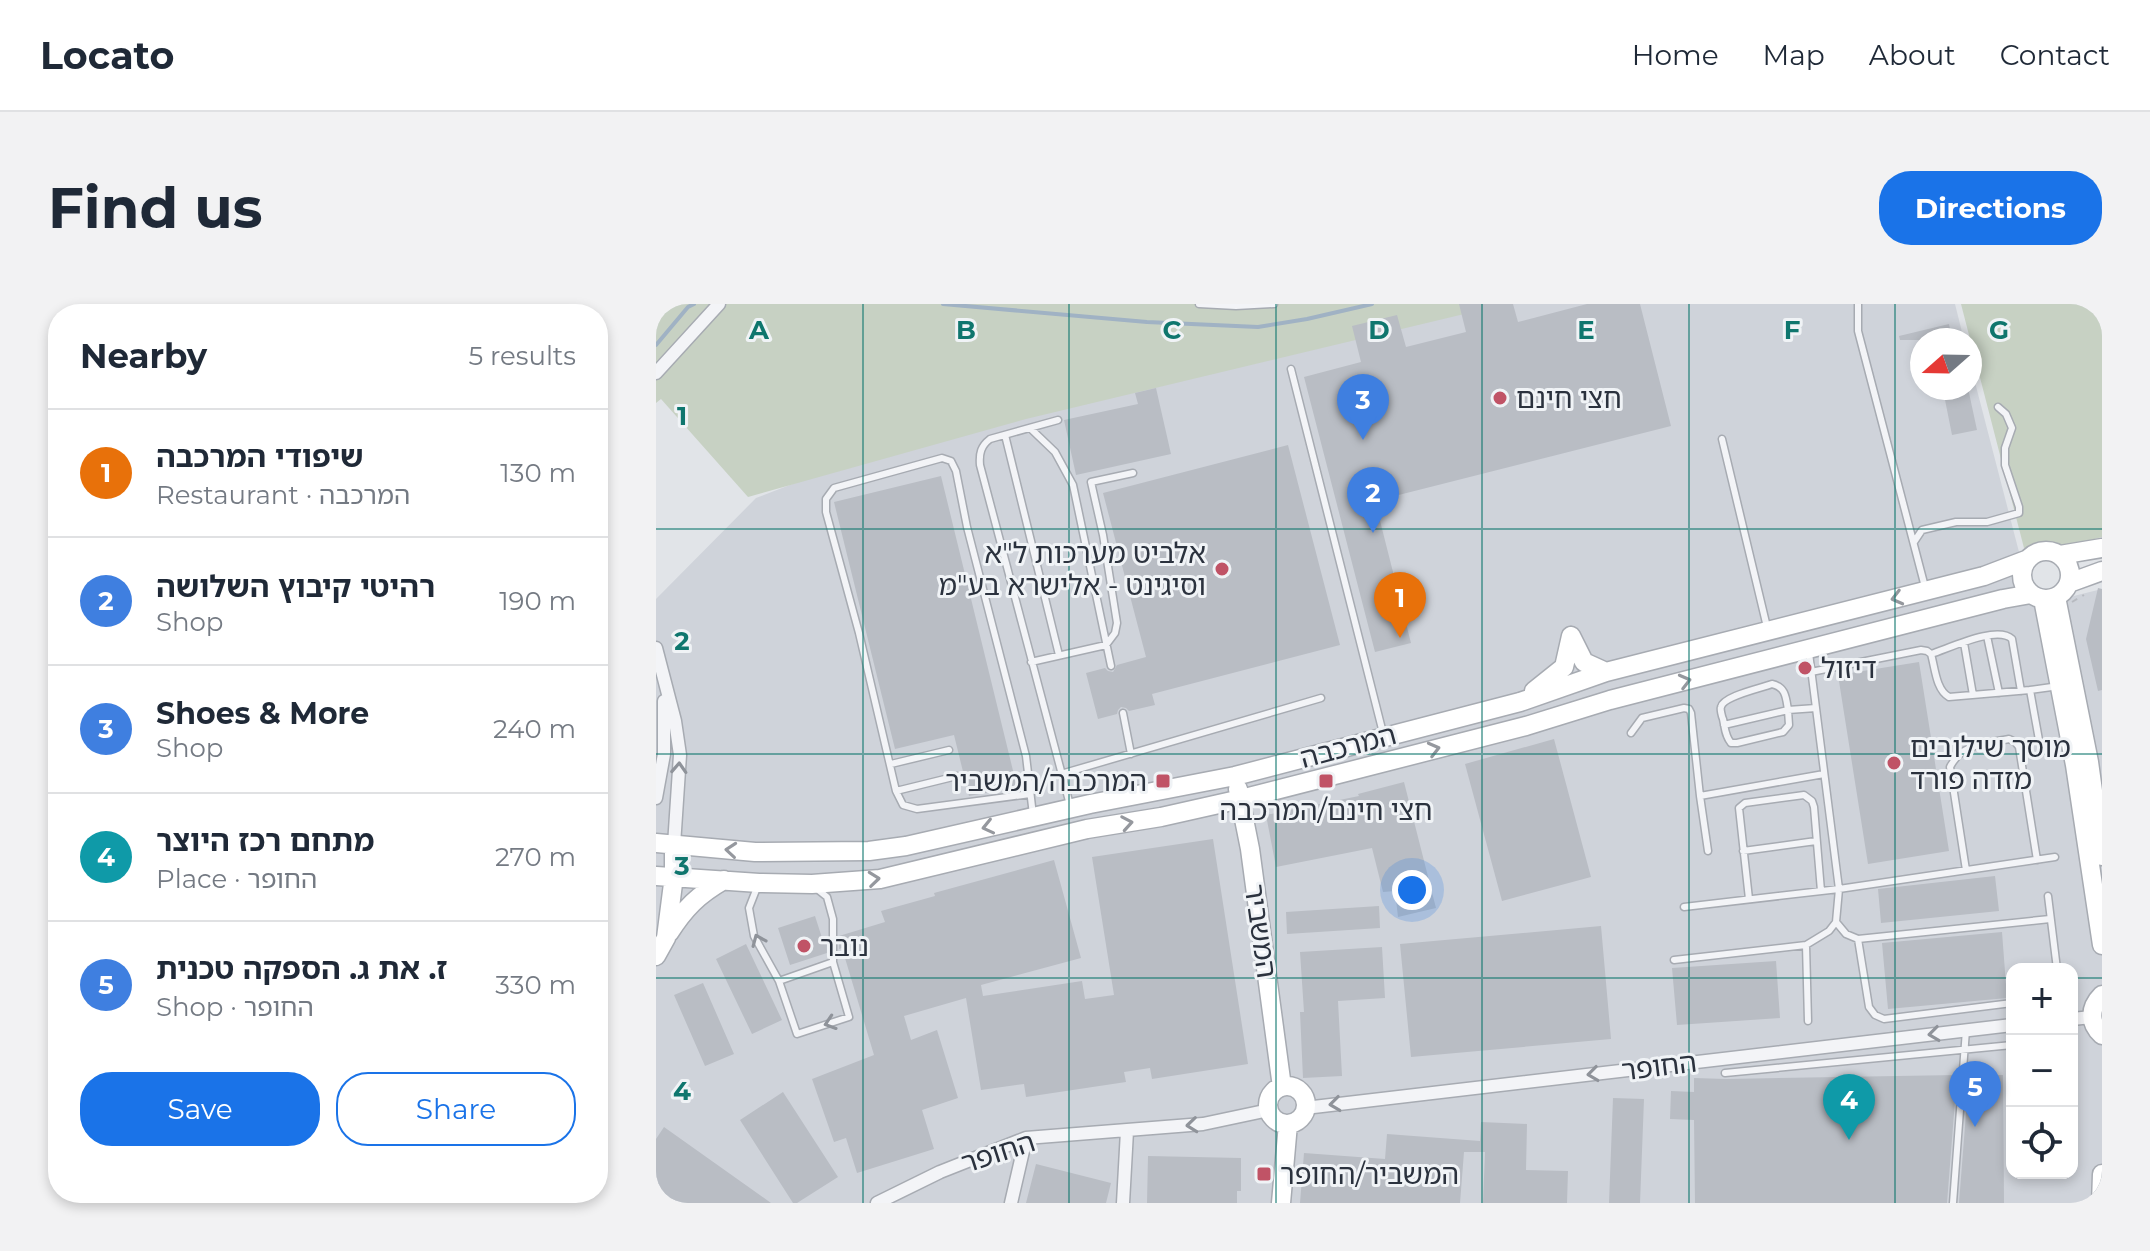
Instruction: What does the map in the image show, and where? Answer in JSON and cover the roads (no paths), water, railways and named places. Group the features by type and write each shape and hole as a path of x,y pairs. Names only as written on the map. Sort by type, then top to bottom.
{"street":[{"path":"656,373 719,304"},
{"path":"2060,555 2102,548"},
{"path":"2050,594 2025,587 2021,578 2026,560 2041,551 2060,555 2069,567 2050,594 2060,686 2102,945"},
{"name":"המרכבה","path":"665,844 755,852 869,851 906,846 1235,776 1520,702 1606,672 1984,576 2026,560"},
{"name":"המרכבה","path":"665,876 812,884 880,879 1087,829 1241,799 2003,599 2050,594 2102,571"},
{"path":"2050,594 2095,760 2102,856"},
{"path":"1520,702 1564,667 1571,636 1584,662 1606,672"},
{"path":"656,648 675,721 680,755 665,844 666,938"},
{"path":"656,798 664,754 663,682"},
{"name":"המשביר","path":"1235,776 1250,849 1282,1087"},
{"path":"656,956 684,910 705,891 724,880"},
{"path":"2099,1032 2092,1009 2102,992"},
{"path":"2078,1022 2099,1032"},
{"name":"החופר","path":"1305,1108 2006,1026"},
{"path":"1282,1087 1294,1088 1305,1101 1305,1108 1299,1119 1288,1124 1276,1121 1269,1110 1269,1098 1282,1087"},
{"name":"החופר","path":"877,1203 940,1172 1026,1138 1203,1124 1269,1110"},
{"path":"1281,1203 1288,1124"},
{"path":"1123,1203 1127,1131"},
{"path":"1011,1203 1026,1138"},
{"path":"2101,1203 2102,1174"}],"lane":[{"path":"1199,304 1274,304"},
{"path":"1858,304 1858,331 1926,591"},
{"path":"1291,369 1384,737"},
{"path":"1913,543 1922,530 1956,522 1987,522 2019,513 2005,465 2005,448 2012,428 2006,414 1998,407"},
{"path":"1058,420 990,439 983,445 980,465 1071,809"},
{"path":"1030,428 1055,452 1073,485 1111,666"},
{"path":"1005,435 1059,655"},
{"path":"1722,439 1768,631"},
{"path":"1030,794 917,809 903,805 896,791 859,633 826,512 826,499 834,488 942,458 951,461 1026,756 1034,817"},
{"path":"1073,485 1133,473"},
{"path":"1031,662 1106,645 1115,633 1117,623 1091,482"},
{"path":"1931,654 2003,633 2012,639 2021,691"},
{"path":"1987,636 1999,693"},
{"path":"1964,643 1973,695"},
{"path":"1674,960 1806,945 1829,931 1836,922 1839,889 1808,649"},
{"path":"1811,672 1921,650 1931,654 1940,690 1949,697 2060,686"},
{"path":"1772,684 1778,685 1785,693 1788,710 1789,725 1783,732 1731,743 1727,739 1720,709 1725,701 1772,684"},
{"path":"2030,690 2039,740"},
{"path":"1061,774 1321,698"},
{"path":"1724,725 1788,710 1816,708"},
{"path":"1631,733 1642,718 1689,709 1708,851"},
{"path":"1123,713 1131,754"},
{"path":"1966,870 1950,767 1955,756 1966,747 2009,739 2019,747 2037,860"},
{"path":"891,764 949,750"},
{"path":"1700,796 1824,774"},
{"path":"896,791 957,776"},
{"path":"1749,899 1738,812 1741,805 1804,795 1814,807 1821,891"},
{"path":"1743,851 1816,841"},
{"path":"1684,907 1839,889 2055,857"},
{"path":"759,883 749,908 754,936 779,981 797,1034 849,1017 833,962 833,919 827,897 812,884"},
{"path":"2048,896 2056,963"},
{"path":"1836,922 1846,934 1858,939 2050,919"},
{"path":"1858,939 1869,1007 1875,1015 1884,1019 2006,1004"},
{"path":"1806,945 1808,1021"},
{"path":"779,981 833,962"},
{"path":"1953,1203 1966,1030"},
{"path":"1725,1073 2006,1046"}],"waterway":[{"path":"656,345 694,304"},
{"path":"943,304 1147,322 1258,327 1372,304"}],"place":[{"name":"חצי חינם","path":"1500,398"},
{"name":"Shoes & More","path":"1363,440"},
{"name":"רהיטי קיבוץ השלושה","path":"1373,533"},
{"name":"אלביט מערכות ל\"א וסיגינט - אלישרא בע\"מ","path":"1222,569"},
{"name":"שיפודי המרכבה","path":"1400,638"},
{"name":"דיזול","path":"1805,668"},
{"name":"מוסך שילובים מזדה פורד","path":"1894,763"},
{"name":"המרכבה/המשביר","path":"1163,781"},
{"name":"חצי חינם/המרכבה","path":"1326,781"},
{"name":"נובר","path":"804,946"},
{"name":"ז. את ג. הספקה טכנית","path":"1975,1127"},
{"name":"מתחם רכז היוצר","path":"1849,1140"},
{"name":"המשביר/החופר","path":"1264,1174"}]}
